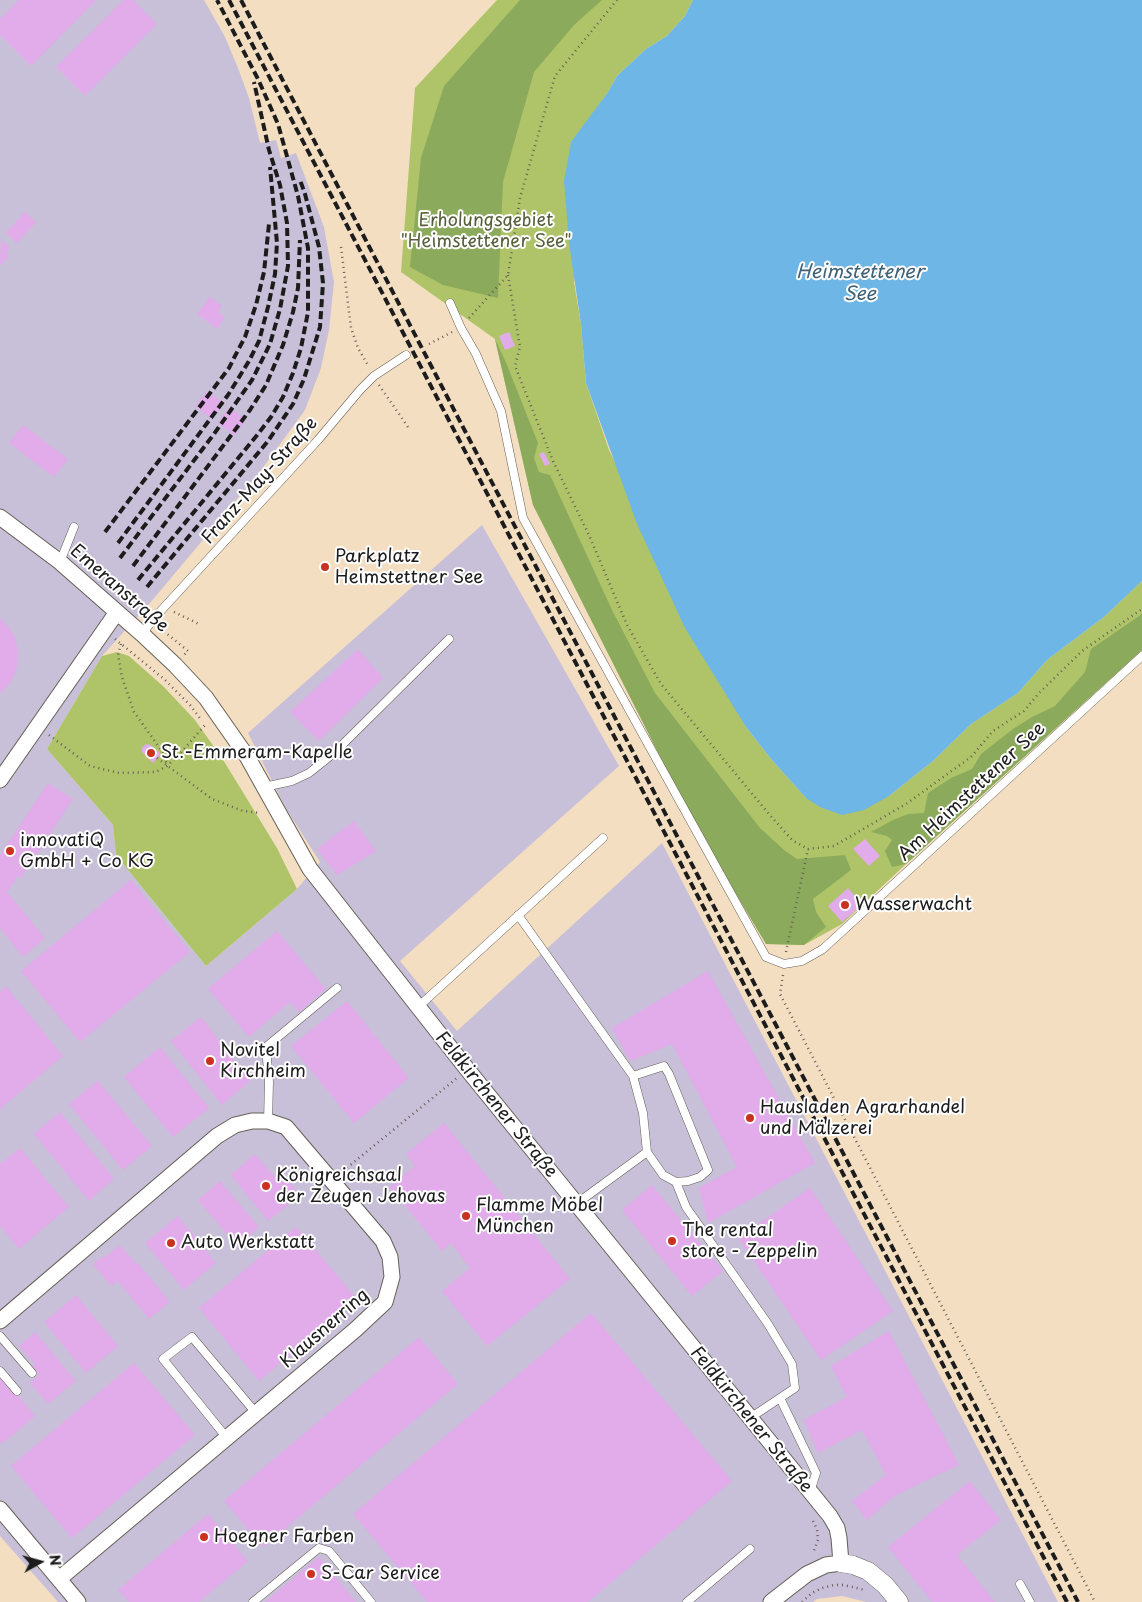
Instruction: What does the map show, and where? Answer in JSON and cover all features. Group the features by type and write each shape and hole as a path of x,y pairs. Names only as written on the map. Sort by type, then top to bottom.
{"street":[{"name":"Emeranstraße","path":"0,517 60,562 117,612 176,665 206,698"},
{"path":"0,780 117,612"},
{"name":"Feldkirchener Straße","path":"206,698 248,758 310,870 467,1069 830,1516 837,1528 840,1564"},
{"path":"0,1321 217,1136 235,1125 252,1121 268,1121"},
{"name":"Klausnerring","path":"59,1579 385,1302 392,1276 390,1257 383,1241 286,1127 268,1121"},
{"path":"0,1509 78,1602"},
{"path":"771,1602 807,1574 826,1565 840,1564 853,1565 872,1574 885,1585 898,1602"}],"lane":[{"path":"450,303 461,328 476,354 501,411 523,518 766,957 784,964"},
{"name":"Franz-May-Straße","path":"142,634 318,440 360,390 374,376 406,355"},
{"path":"60,562 74,527"},
{"path":"264,786 292,781 309,773 334,753 449,638"},
{"name":"Am Heimstettener See","path":"784,964 802,961 823,950 1142,656"},
{"path":"418,1007 603,838"},
{"path":"518,914 633,1076 643,1112 646,1152 663,1175 676,1182 700,1177 708,1170 664,1066 633,1076"},
{"path":"268,1121 269,1082 266,1047 337,988"},
{"path":"576,1204 646,1152"},
{"path":"676,1182 686,1207 768,1324 792,1364 795,1388 750,1418"},
{"path":"0,1336 32,1373"},
{"path":"227,1438 164,1359 192,1337 256,1413"},
{"path":"0,1371 17,1391"},
{"path":"780,1398 816,1473 810,1492"},
{"path":"253,1602 319,1548 329,1551 371,1602"},
{"path":"687,1602 750,1549"},
{"path":"1020,1584 1030,1602"}],"path":[{"path":"617,0 555,76 520,198 508,275 520,347 515,366 552,461 589,535 627,625 661,684 769,814 792,840 808,849 834,846 906,804 971,757 993,731 1024,711 1039,693 1082,651 1142,609"},
{"path":"341,246 352,328 358,348 374,376"},
{"path":"429,344 461,328 508,275"},
{"path":"378,383 408,427"},
{"path":"165,607 200,624"},
{"path":"104,629 164,679 190,705"},
{"path":"121,644 118,655 122,677 134,712 164,754 167,766"},
{"path":"37,726 90,766 119,773 156,772 167,766 205,725"},
{"path":"157,758 212,799 243,811 262,813"},
{"path":"808,849 784,964 780,994 1095,1602"},
{"path":"332,1180 467,1069"},
{"path":"802,1602 812,1593 834,1585 844,1584 866,1591"}],"shaded area":[{"path":"0,0 204,0 225,37 238,68 249,98 260,143 276,140 281,158 296,153 324,227 334,282 329,330 321,368 305,410 259,473 150,603 102,656 47,749 113,825 116,855 206,966 297,889 320,862 285,807 248,733 482,525 619,766 400,961 457,1031 662,843 1058,1602 866,1602 842,1596 817,1599 813,1602 58,1602 0,1536"}],"green space":[{"name":"Erholungsgebiet \"Heimstettener See\"","path":"497,0 693,0 685,16 667,36 646,49 617,76 596,109 574,282 581,324 586,383 609,450 746,727 771,759 806,798 889,796 933,761 971,724 1018,693 1047,660 1104,617 1142,581 1142,650 842,924 804,945 766,944 533,505 495,339 401,272 415,88"},
{"path":"520,0 602,0 574,25 534,72 503,182 498,298 443,285 410,267 421,158 444,86"},
{"path":"495,339 538,443 534,458 539,472 550,475 612,610 655,693 760,828 784,850 797,859 845,855 851,870 813,899 816,912 826,927 804,945 766,944 696,828 533,505"},
{"path":"1142,614 1142,650 906,864 892,867 885,851 892,840 887,836 871,832 908,814 924,813 928,793 951,778 972,769 981,754 1013,729 1055,706 1085,672 1091,649"},
{"path":"117,652 129,656 164,687 195,720 222,758 277,848 297,889 206,966 116,855 113,825 47,749 102,656"}],"water":[{"name":"Heimstettener See","path":"693,0 1142,0 1142,581 1104,617 1047,660 1018,693 971,724 933,761 889,796 864,810 842,815 820,807 806,798 771,759 746,727 685,628 637,524 586,383 581,324 569,243 564,181 571,142 608,92 617,76 646,49 667,36 685,16"}],"building":[{"path":"19,0 96,0 31,66 0,35 0,19"},
{"path":"124,0 133,0 157,24 85,96 56,67"},
{"path":"25,212 36,222 17,243 6,233"},
{"path":"1,240 10,248 6,253 9,256 0,266"},
{"path":"210,297 222,306 218,312 225,317 217,329 197,314"},
{"path":"509,332 515,346 505,350 499,336"},
{"path":"207,391 224,403 212,419 195,406"},
{"path":"229,407 246,420 235,435 218,423"},
{"path":"23,425 68,459 54,477 9,443"},
{"path":"544,452 550,464 545,466 539,454"},
{"path":"0,619 15,637 18,652 17,668 11,682 0,693"},
{"path":"358,649 383,678 319,741 290,712"},
{"name":"St.-Emmeram-Kapelle","path":"146,744 151,745 161,754 153,763 142,752 142,748"},
{"path":"48,783 73,799 21,878 18,876 7,892 45,938 23,957 0,928 0,855"},
{"path":"354,821 376,851 337,875 317,849"},
{"path":"865,839 880,856 869,866 853,849"},
{"path":"131,880 190,952 80,1042 21,971"},
{"name":"Wasserwacht","path":"848,888 862,905 842,922 828,906"},
{"path":"277,931 326,989 299,1012 290,1002 249,1037 208,989"},
{"name":"Hausladen Agrarhandel und Mälzerei","path":"708,971 815,1163 708,1223 699,1188 737,1167 672,1044 630,1061 612,1028"},
{"path":"6,986 63,1056 0,1109 0,992"},
{"path":"347,1001 409,1078 354,1123 291,1046"},
{"path":"201,1017 250,1081 222,1105 171,1041"},
{"path":"160,1047 209,1108 173,1137 124,1077"},
{"path":"98,1081 152,1146 123,1170 69,1104"},
{"path":"60,1112 114,1179 89,1201 34,1134"},
{"name":"Flamme Möbel München","path":"444,1123 570,1279 487,1346 442,1291 470,1268 451,1243 442,1251 390,1187 415,1166 406,1154"},
{"path":"20,1148 69,1207 19,1249 0,1226 0,1164"},
{"name":"Königreichsaal der Zeugen Jehovas","path":"255,1154 274,1176 280,1171 300,1195 268,1221 231,1175"},
{"path":"220,1181 259,1227 237,1246 198,1200"},
{"name":"The rental store - Zeppelin","path":"652,1185 723,1271 692,1296 622,1210"},
{"path":"810,1188 893,1311 821,1360 738,1238"},
{"path":"178,1216 216,1263 184,1290 145,1243"},
{"path":"296,1227 357,1299 259,1381 199,1308"},
{"path":"120,1245 136,1264 138,1263 170,1302 149,1319 118,1281 111,1286 93,1264"},
{"path":"76,1295 118,1346 86,1373 44,1322"},
{"path":"591,1313 732,1481 588,1602 427,1602 353,1514"},
{"path":"889,1331 959,1465 896,1495 867,1520 852,1501 886,1475 862,1430 818,1453 804,1420 847,1397 831,1366"},
{"path":"35,1332 76,1381 48,1404 30,1383 39,1375 32,1366 35,1364 19,1346"},
{"path":"419,1337 458,1384 263,1547 224,1501"},
{"path":"134,1363 195,1435 72,1538 11,1466"},
{"path":"0,1374 35,1416 2,1444 0,1441"},
{"path":"970,1481 1001,1520 957,1555 995,1602 932,1602 888,1547"},
{"name":"Hoegner Farben","path":"208,1514 248,1561 199,1602 129,1602 118,1590"},
{"path":"319,1557 356,1602 265,1602"}],"railway":[{"path":"138,580 271,417 283,397 293,373 301,348 308,312 308,248 298,196 278,124 258,79 217,0"},
{"path":"229,0 1067,1602"},
{"path":"241,0 1078,1602"},
{"path":"120,558 214,434 252,380 270,344 280,309 288,266 287,223 280,185 269,150 254,82"},
{"path":"118,543 228,395 259,341 275,274 277,243 270,167"},
{"path":"147,587 268,441 293,404 304,379 320,327 323,283 319,247 300,180"},
{"path":"105,532 229,368 245,337 256,305 264,272 269,224"},
{"path":"133,566 250,410 266,385 283,345 293,312 298,288 300,240"}],"place":[{"name":"Parkplatz Heimstettner See","path":"325,567"},
{"name":"St.-Emmeram-Kapelle","path":"151,753"},
{"name":"innovatiQ GmbH + Co KG","path":"10,851"},
{"name":"Wasserwacht","path":"845,905"},
{"name":"Novitel Kirchheim","path":"210,1061"},
{"name":"Hausladen Agrarhandel und Mälzerei","path":"750,1118"},
{"name":"Königreichsaal der Zeugen Jehovas","path":"266,1186"},
{"name":"Flamme Möbel München","path":"466,1216"},
{"name":"The rental store - Zeppelin","path":"672,1241"},
{"name":"Auto Werkstatt","path":"171,1243"},
{"name":"Hoegner Farben","path":"204,1537"},
{"name":"S-Car Service","path":"311,1574"}]}
